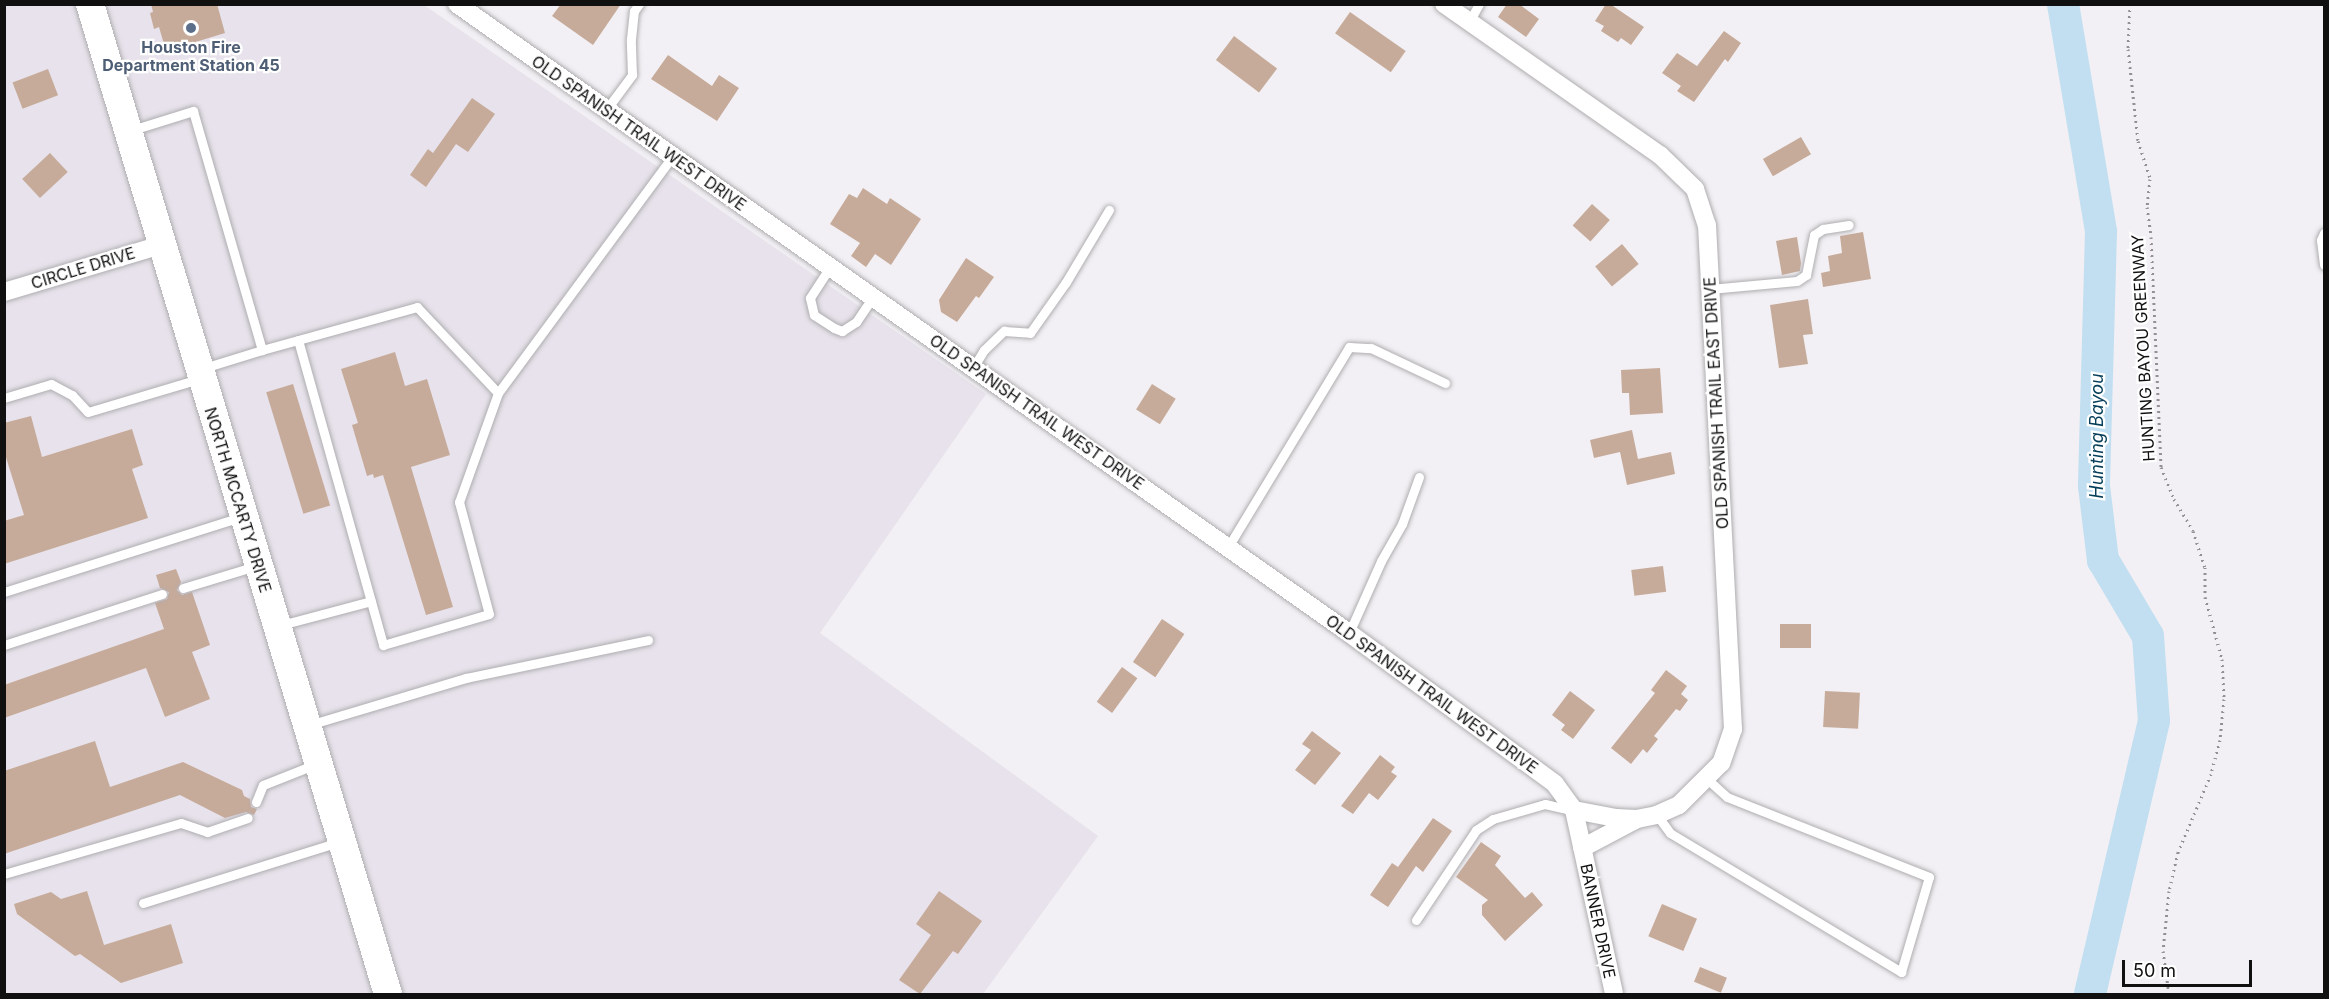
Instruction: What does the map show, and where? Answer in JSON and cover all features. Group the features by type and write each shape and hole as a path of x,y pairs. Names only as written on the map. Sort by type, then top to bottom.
{"main road":[{"name":"NORTH MCCARTY DRIVE","path":"90,4 388,994"}],"street":[{"name":"OLD SPANISH TRAIL WEST DRIVE","path":"457,4 1228,547 1556,784 1575,810 1582,848"},
{"name":"OLD SPANISH TRAIL EAST DRIVE","path":"1444,4 1660,155 1695,189 1707,225 1733,729 1721,763 1679,805 1657,815 1637,819 1582,848"},
{"name":"CIRCLE DRIVE","path":"4,292 161,245"},
{"path":"1575,810 1616,818 1637,819"},
{"name":"BANNER DRIVE","path":"1582,848 1614,994"}],"lane":[{"path":"606,110 632,75 631,39 634,11 639,4"},
{"path":"1469,22 1479,4"},
{"path":"128,132 192,111 262,350"},
{"path":"298,340 383,645 489,615 459,502 498,393 673,156"},
{"path":"974,368 984,350 1004,331 1030,333 1066,282 1108,210"},
{"path":"1710,290 1797,281 1806,275 1814,235 1823,229 1849,225"},
{"path":"2325,233 2321,240 2325,265"},
{"path":"830,267 810,298 814,315 842,331 850,328 873,297"},
{"path":"4,398 51,384 72,395 87,412 201,374 262,350 417,307 498,393"},
{"path":"1228,547 1349,347 1371,348 1445,383"},
{"path":"1349,633 1381,561 1402,524 1419,477"},
{"path":"4,592 244,517"},
{"path":"183,588 258,565"},
{"path":"4,645 162,594"},
{"path":"277,626 371,601"},
{"path":"307,726 466,678 648,640"},
{"path":"256,802 263,785 318,763"},
{"path":"1657,815 1670,833 1901,972 1929,877 1727,797 1707,779"},
{"path":"1416,920 1476,830 1493,819 1545,804 1575,810"},
{"path":"4,874 180,823 207,832 248,818"},
{"path":"143,903 342,841"}],"path":[{"name":"HUNTING BAYOU GREENWAY","path":"2130,4 2128,48 2138,141 2150,179 2147,207 2151,237 2161,467 2174,499 2193,531 2205,567 2205,597 2222,659 2223,679 2220,740 2211,774 2178,852 2169,891 2163,951 2169,994"}],"shaded area":[{"path":"5,5 424,5 986,394 820,633 1098,836 983,994 5,994"}],"building":[{"name":"Houston Fire Department Station 45","path":"151,4 217,4 225,33 166,51 159,27 154,29 150,13 153,12"},
{"path":"561,4 621,4 593,45 552,16"},
{"path":"1507,4 1519,4 1539,19 1526,37 1498,17"},
{"path":"1606,4 1610,4 1644,27 1631,45 1621,38 1618,42 1601,31 1604,26 1595,21"},
{"path":"1350,12 1406,51 1391,72 1335,33"},
{"path":"1724,31 1741,43 1728,62 1725,59 1694,102 1677,91 1681,86 1662,73 1677,53 1697,66"},
{"path":"1234,36 1277,68 1259,92 1216,60"},
{"path":"668,55 712,86 719,75 739,88 717,121 651,79"},
{"path":"48,69 58,95 23,109 13,83"},
{"path":"472,98 495,114 468,152 456,144 426,187 410,175 428,149 433,153"},
{"path":"1801,137 1811,154 1773,176 1763,159"},
{"path":"50,153 68,172 40,198 22,179"},
{"path":"863,188 887,204 890,198 921,219 891,265 875,254 866,267 851,256 860,243 830,224 849,194 857,198"},
{"path":"1592,204 1610,220 1590,242 1573,226"},
{"path":"1863,232 1871,279 1823,287 1821,273 1830,271 1828,256 1842,253 1840,236"},
{"path":"1797,237 1800,271 1782,275 1776,241"},
{"path":"1622,244 1639,264 1612,286 1595,266"},
{"path":"966,258 994,277 979,298 976,296 957,322 941,312 939,300"},
{"path":"1808,299 1813,334 1803,335 1808,364 1779,368 1770,305"},
{"path":"395,352 405,386 427,379 450,455 411,467 453,607 426,615 383,475 374,478 373,474 367,476 352,425 358,423 341,369"},
{"path":"1660,368 1663,413 1630,415 1629,393 1622,393 1621,370"},
{"path":"293,384 330,505 303,514 266,392"},
{"path":"1152,384 1176,399 1160,424 1136,409"},
{"path":"31,416 42,457 132,429 143,465 132,469 148,518 4,564 4,521 24,515 4,451 4,423"},
{"path":"1632,430 1638,459 1671,452 1675,474 1627,485 1620,452 1594,458 1590,440"},
{"path":"1663,566 1666,592 1634,596 1631,570"},
{"path":"176,569 181,582 177,590 182,595 192,592 210,645 192,652 210,699 165,717 146,668 4,718 4,685 164,629 155,603 167,599 169,592 160,588 156,575"},
{"path":"1162,619 1184,634 1155,677 1133,662"},
{"path":"1780,624 1811,624 1811,648 1780,648"},
{"path":"1122,667 1137,678 1112,713 1097,702"},
{"path":"1666,670 1687,686 1681,694 1688,700 1680,711 1676,709 1654,736 1658,739 1647,753 1643,749 1631,764 1611,748 1655,693 1651,690"},
{"path":"1570,691 1595,710 1573,739 1561,730 1565,725 1552,715"},
{"path":"1825,691 1860,693 1858,729 1823,727"},
{"path":"1312,731 1341,753 1315,785 1295,770 1311,750 1302,744"},
{"path":"95,741 110,787 183,762 242,790 244,796 250,799 251,807 257,809 254,815 246,812 225,818 180,795 4,854 4,771"},
{"path":"1380,755 1395,767 1391,772 1397,776 1378,800 1369,793 1353,814 1341,806"},
{"path":"1433,818 1452,831 1423,872 1416,866 1388,907 1370,895 1392,863 1398,867"},
{"path":"1481,842 1501,856 1495,865 1525,898 1532,892 1543,905 1505,941 1482,915 1482,905 1488,900 1456,877"},
{"path":"87,891 104,945 171,924 183,963 121,983 80,954 75,956 17,914 14,904 51,892 61,899"},
{"path":"939,891 982,921 958,954 953,951 920,994 899,980 931,935 916,924"},
{"path":"1662,904 1697,919 1683,951 1648,936"},
{"path":"1700,967 1727,978 1721,993 1694,982"}],"waterway":[{"name":"Hunting Bayou","path":"2063,4 2101,232 2094,486 2103,560 2148,636 2154,721 2090,994"}],"place":[{"name":"Houston Fire Department Station 45","path":"191,28"}]}
